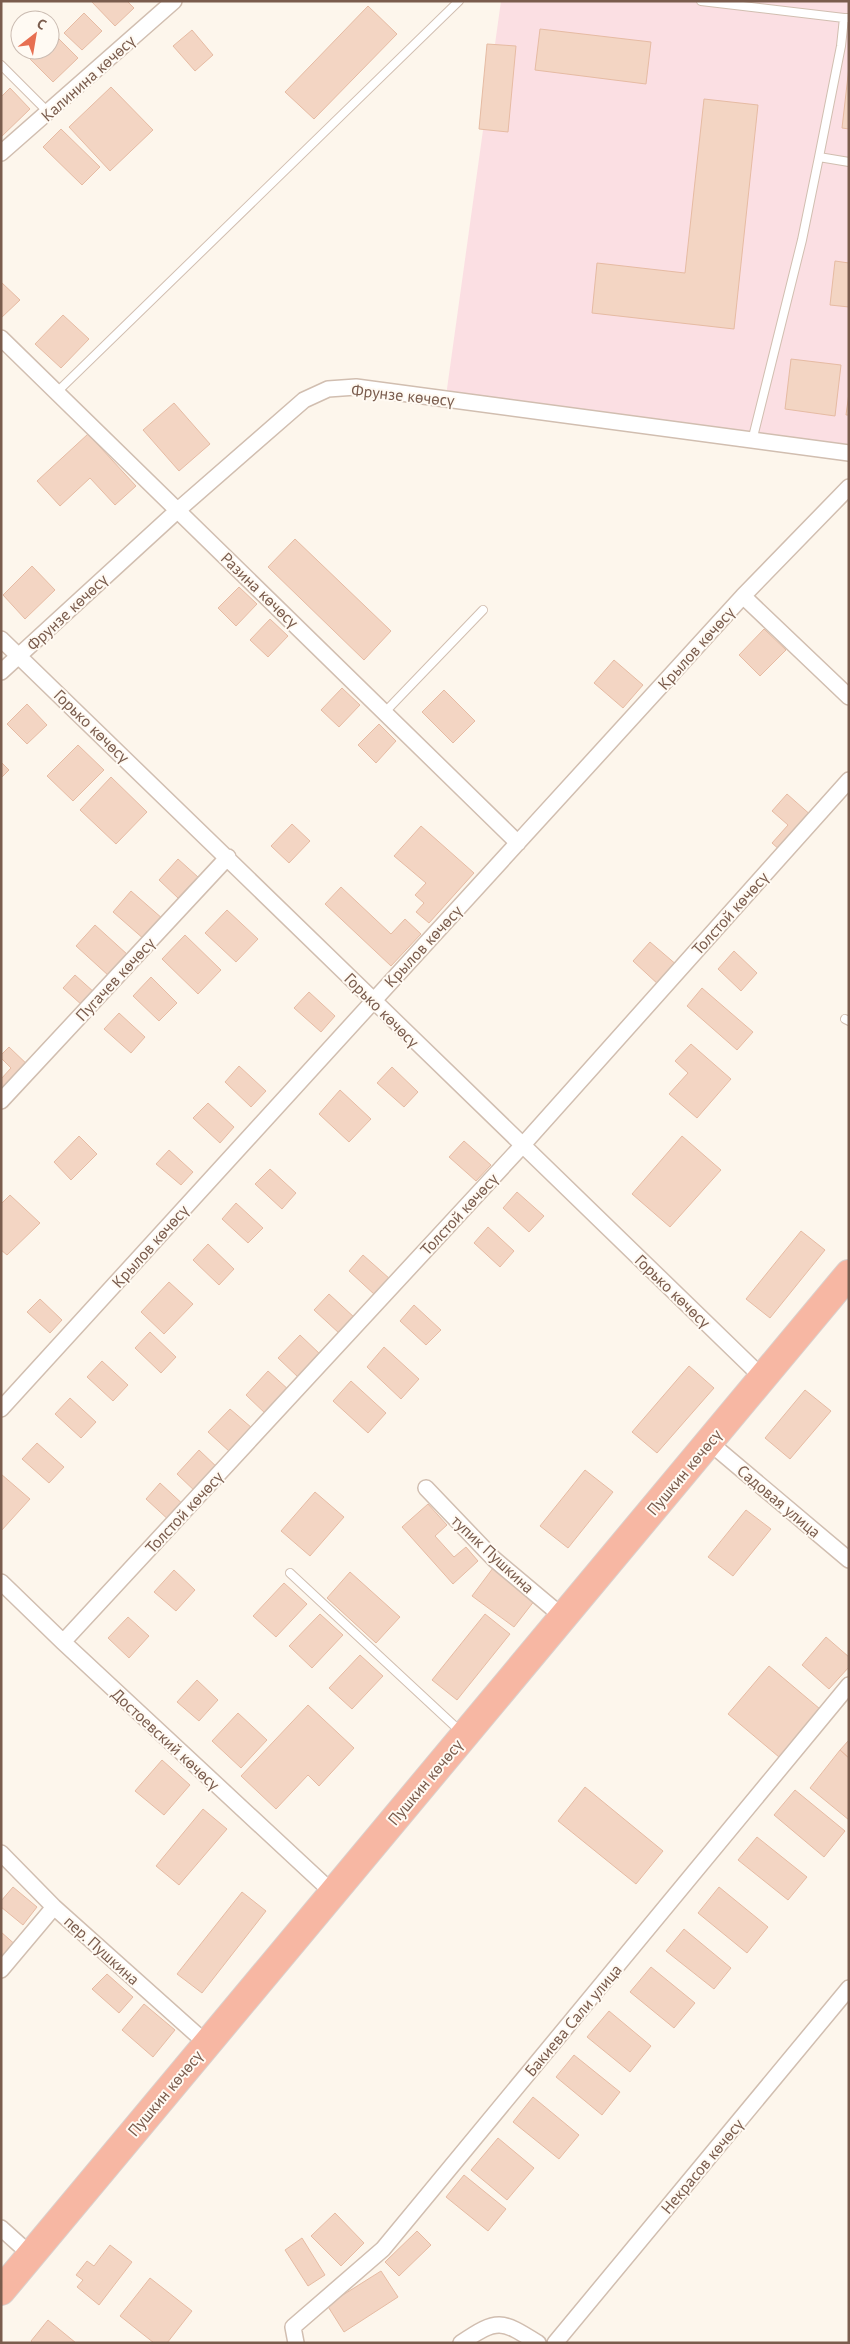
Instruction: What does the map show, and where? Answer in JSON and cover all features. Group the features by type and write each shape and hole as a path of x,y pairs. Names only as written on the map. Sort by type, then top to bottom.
{"highway":[{"name":"Пушкин көчөсү","path":"1,2291 563,1616 764,1379 849,1274"}],"street":[{"name":"Калинина көчөсү","path":"1,153 49,113 174,1"},
{"name":"Разина көчөсү","path":"1,338 518,843"},
{"name":"Фрунзе көчөсү","path":"1,672 178,510 304,400 328,389 356,387 752,441 849,452"},
{"name":"Крылов көчөсү","path":"1,1409 744,596 849,487"},
{"path":"744,596 849,697"},
{"name":"Горько көчөсү","path":"1,639 228,857 521,1147 764,1379"},
{"name":"Толстой көчөсү","path":"63,1642 521,1147 849,780"},
{"name":"Пугачев көчөсү","path":"1,1101 228,857"},
{"name":"Садовая улица","path":"709,1442 849,1560"},
{"name":"тупик Пушкина","path":"426,1488 494,1559 563,1616"},
{"name":"Достоевский көчөсү","path":"1,1582 333,1893"},
{"name":"Бакиева Сали улица","path":"296,2343 293,2327 383,2249 849,1685"},
{"name":"пер. Пушкина","path":"1,1853 54,1906 206,2043"},
{"path":"1,1970 54,1906"},
{"name":"Некрасов көчөсү","path":"555,2343 849,1988"},
{"path":"1,2228 31,2255"},
{"path":"461,2343 493,2325 508,2325 538,2343"}],"lane":[{"path":"56,392 459,1"},
{"path":"701,1 846,18 802,240 752,441"},
{"path":"1,65 49,113"},
{"path":"819,157 849,162"},
{"path":"385,712 483,610"},
{"path":"290,1573 464,1735"}],"shaded area":[{"path":"501,1 849,1 849,445 446,396"}],"building":[{"path":"91,1 127,1 134,8 115,26"},
{"path":"368,6 397,34 314,119 285,92"},
{"path":"84,13 102,31 82,50 64,33"},
{"path":"540,29 651,42 646,84 535,70"},
{"path":"192,30 213,55 195,71 173,46"},
{"path":"60,40 78,58 53,82 31,60 60,60"},
{"path":"487,44 516,46 508,132 479,129"},
{"path":"849,67 849,129 842,128"},
{"path":"111,87 153,130 110,171 69,127"},
{"path":"10,88 30,109 1,137 1,97"},
{"path":"704,99 758,105 734,329 592,313 597,263 685,273"},
{"path":"61,129 100,167 82,185 43,147"},
{"path":"835,261 849,263 849,307 830,305"},
{"path":"1,282 20,300 1,318"},
{"path":"63,315 89,339 61,368 35,344"},
{"path":"791,359 841,365 835,416 785,409"},
{"path":"849,393 849,415 846,415"},
{"path":"174,403 210,444 179,471 143,430"},
{"path":"88,434 136,486 115,505 90,478 60,506 37,481"},
{"path":"295,539 391,631 364,660 268,567"},
{"path":"32,566 55,590 25,619 3,595"},
{"path":"239,587 257,604 236,626 218,608"},
{"path":"270,619 288,636 268,657 250,640"},
{"path":"764,629 786,650 760,676 739,655"},
{"path":"614,660 643,685 623,708 594,683"},
{"path":"342,688 360,705 339,727 321,710"},
{"path":"444,690 475,721 453,743 422,712"},
{"path":"27,704 47,725 27,744 7,724"},
{"path":"379,724 396,741 376,763 358,745"},
{"path":"78,745 104,770 73,801 47,776"},
{"path":"1,762 9,770 1,778"},
{"path":"111,777 147,812 116,844 80,810"},
{"path":"787,794 813,817 782,852 772,843 788,825 772,811"},
{"path":"292,824 310,841 289,863 271,846"},
{"path":"421,826 474,873 429,923 416,912 424,903 415,895 426,883 394,856"},
{"path":"178,859 198,877 178,898 159,880"},
{"path":"341,887 391,934 405,919 421,934 391,966 325,904"},
{"path":"131,891 163,919 145,940 113,912"},
{"path":"227,910 258,939 236,962 205,933"},
{"path":"95,925 128,955 109,976 76,946"},
{"path":"185,935 221,970 198,994 162,959"},
{"path":"650,942 678,966 660,986 633,961"},
{"path":"734,951 757,973 741,991 718,969"},
{"path":"75,975 95,993 83,1006 63,988"},
{"path":"151,977 177,1003 159,1021 133,996"},
{"path":"702,988 753,1032 737,1050 687,1006"},
{"path":"309,992 335,1016 321,1032 294,1008"},
{"path":"119,1013 145,1037 131,1053 104,1029"},
{"path":"691,1044 731,1079 697,1118 669,1094 688,1073 675,1061"},
{"path":"9,1047 31,1068 1,1100 1,1079 11,1068 1,1058 1,1055"},
{"path":"239,1066 266,1091 251,1107 225,1082"},
{"path":"392,1067 418,1092 404,1107 377,1083"},
{"path":"340,1090 371,1119 349,1142 319,1114"},
{"path":"208,1103 234,1127 220,1143 193,1118"},
{"path":"79,1136 97,1154 71,1180 54,1162"},
{"path":"682,1136 721,1170 670,1227 632,1194"},
{"path":"464,1141 491,1165 476,1181 449,1157"},
{"path":"169,1150 193,1172 181,1185 156,1164"},
{"path":"270,1169 296,1193 282,1209 255,1184"},
{"path":"517,1192 544,1216 529,1232 503,1208"},
{"path":"10,1195 40,1223 7,1255 1,1250 1,1204"},
{"path":"236,1203 263,1228 248,1243 222,1219"},
{"path":"488,1227 514,1251 500,1267 474,1243"},
{"path":"801,1231 825,1250 770,1318 746,1299"},
{"path":"208,1244 234,1269 219,1285 193,1260"},
{"path":"363,1255 390,1279 375,1295 349,1271"},
{"path":"169,1282 193,1304 164,1334 141,1312"},
{"path":"329,1294 355,1318 340,1334 314,1310"},
{"path":"40,1299 62,1320 50,1333 27,1312"},
{"path":"414,1305 441,1330 426,1345 400,1321"},
{"path":"150,1332 176,1357 161,1373 135,1348"},
{"path":"300,1335 321,1355 299,1378 278,1358"},
{"path":"384,1347 419,1379 401,1399 367,1367"},
{"path":"102,1361 128,1385 113,1401 87,1377"},
{"path":"689,1366 714,1388 657,1453 632,1432"},
{"path":"268,1371 290,1391 267,1415 246,1395"},
{"path":"351,1381 386,1413 368,1433 333,1401"},
{"path":"805,1390 831,1411 790,1459 765,1438"},
{"path":"70,1398 96,1422 81,1438 55,1414"},
{"path":"230,1409 252,1428 230,1452 208,1432"},
{"path":"37,1443 64,1467 49,1483 22,1459"},
{"path":"199,1450 220,1470 198,1494 177,1474"},
{"path":"585,1470 613,1492 568,1548 540,1526"},
{"path":"1,1474 30,1499 1,1531"},
{"path":"160,1483 187,1508 172,1523 146,1499"},
{"path":"315,1492 344,1517 310,1556 281,1531"},
{"path":"428,1504 447,1525 435,1536 454,1557 466,1547 478,1561 453,1584 402,1527"},
{"path":"746,1510 771,1529 733,1576 708,1557"},
{"path":"493,1568 535,1600 514,1627 472,1596"},
{"path":"174,1570 195,1590 176,1611 154,1592"},
{"path":"350,1572 400,1617 376,1643 327,1598"},
{"path":"284,1583 307,1604 276,1637 253,1616"},
{"path":"320,1614 343,1635 312,1668 289,1646"},
{"path":"485,1614 510,1634 457,1700 432,1680"},
{"path":"128,1617 149,1636 129,1658 108,1638"},
{"path":"826,1637 849,1657 849,1667 829,1689 802,1665"},
{"path":"360,1655 383,1676 352,1709 329,1688"},
{"path":"769,1666 820,1709 779,1757 728,1714"},
{"path":"197,1680 218,1700 199,1721 177,1702"},
{"path":"308,1705 354,1748 319,1786 308,1775 276,1809 241,1776"},
{"path":"238,1713 267,1740 241,1768 212,1741"},
{"path":"849,1740 849,1758 840,1750"},
{"path":"840,1750 849,1758 849,1820 810,1788"},
{"path":"162,1760 190,1785 164,1815 135,1791"},
{"path":"585,1787 663,1851 636,1884 558,1821"},
{"path":"795,1790 845,1831 824,1857 774,1815"},
{"path":"203,1809 227,1829 179,1885 156,1866"},
{"path":"757,1837 807,1877 788,1900 738,1860"},
{"path":"13,1887 37,1907 23,1925 1,1907 1,1901"},
{"path":"719,1887 768,1927 747,1953 698,1913"},
{"path":"242,1892 266,1911 202,1993 177,1974"},
{"path":"684,1929 731,1968 714,1989 666,1951"},
{"path":"1,1932 18,1947 1,1966"},
{"path":"651,1967 695,2003 674,2028 630,1992"},
{"path":"107,1974 133,1997 119,2013 92,1989"},
{"path":"144,2004 175,2030 153,2057 122,2030"},
{"path":"609,2011 651,2046 630,2072 587,2037"},
{"path":"574,2055 620,2092 602,2115 556,2077"},
{"path":"533,2097 579,2135 559,2159 513,2122"},
{"path":"498,2138 534,2168 507,2200 471,2170"},
{"path":"464,2175 506,2209 488,2231 446,2197"},
{"path":"335,2213 364,2243 341,2266 311,2236"},
{"path":"417,2231 431,2245 399,2276 385,2262"},
{"path":"302,2238 325,2275 308,2286 285,2250"},
{"path":"110,2245 132,2262 99,2305 77,2287 83,2280 76,2275 87,2261 94,2266"},
{"path":"381,2271 398,2297 344,2332 327,2305"},
{"path":"150,2278 192,2311 167,2343 154,2343 120,2316"},
{"path":"48,2320 76,2343 33,2343 31,2341"}]}
